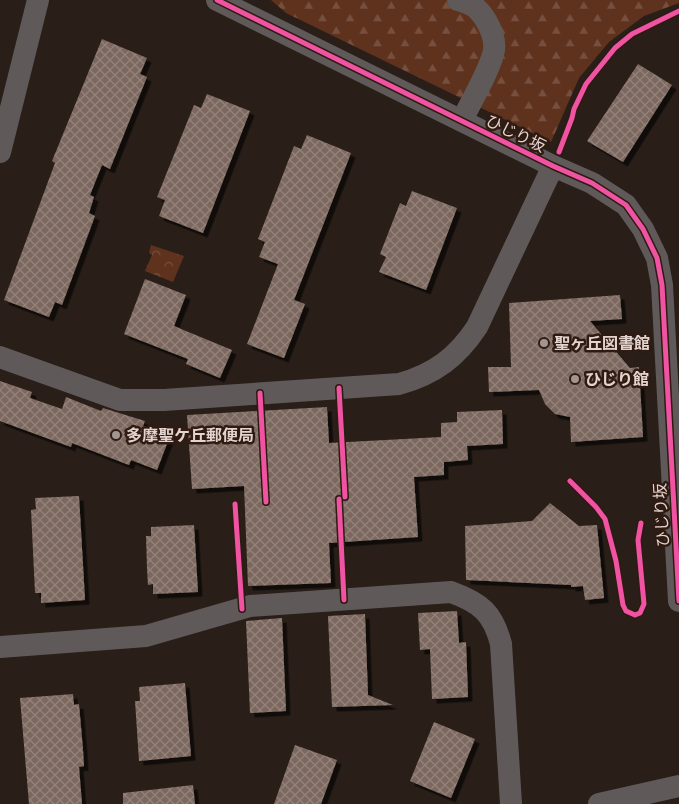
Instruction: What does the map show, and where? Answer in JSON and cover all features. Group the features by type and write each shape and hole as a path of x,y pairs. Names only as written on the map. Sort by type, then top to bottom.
{"street":[{"path":"0,152 38,0"},
{"name":"ひじり坂","path":"218,0 592,183 626,205 643,229 658,258 662,285 679,601"},
{"path":"458,0 475,7 485,19 491,30 494,49 462,120"},
{"path":"0,357 120,400 164,400 399,384 415,380 432,372 444,363 466,343 477,327 554,166"},
{"path":"0,647 146,636 250,606 451,592 468,598 478,605 487,612 496,627 500,644 511,804"},
{"path":"599,804 679,786"}],"green space":[{"path":"271,0 679,0 679,3 644,16 609,42 579,78 551,142 286,13"},
{"path":"151,245 184,256 173,282 145,271 152,255 149,253"}],"building":[{"path":"102,39 147,58 140,74 147,77 110,169 102,165 90,195 94,197 89,213 95,216 62,305 55,302 49,317 4,300 55,163 52,161"},
{"path":"638,64 672,85 623,162 587,141"},
{"path":"207,94 250,111 203,233 159,216 165,200 157,197 194,105 201,108"},
{"path":"307,135 351,153 294,300 305,304 284,358 247,344 278,264 259,257 265,242 258,239 294,146 301,149"},
{"path":"412,191 457,208 426,290 379,272 386,257 380,254 400,203 406,206"},
{"path":"145,279 186,295 174,326 232,350 220,378 186,364 188,359 124,334"},
{"name":"ひじり館","path":"620,295 622,319 590,321 630,368 639,367 643,437 571,442 570,417 555,414 545,404 539,390 489,392 488,367 511,367 509,303"},
{"path":"0,381 32,392 30,398 62,409 66,397 101,411 103,408 145,421 143,426 170,436 157,470 131,460 129,465 72,443 71,447 0,421"},
{"path":"327,407 329,443 441,437 441,423 457,422 457,412 502,410 503,444 467,446 468,460 444,462 444,475 414,477 418,537 329,543 331,583 248,586 244,486 192,489 187,415"},
{"path":"79,496 85,600 41,603 41,593 35,593 31,510 36,509 35,498"},
{"path":"550,503 579,526 597,525 604,598 585,600 583,586 571,587 571,585 466,580 465,526 532,521"},
{"path":"194,525 198,592 153,594 153,584 148,585 146,536 151,536 151,527"},
{"path":"457,611 459,643 466,642 468,697 432,699 430,649 420,650 418,613"},
{"path":"365,614 368,695 393,705 332,707 328,616"},
{"path":"282,618 286,711 250,713 246,621"},
{"path":"185,683 191,756 139,761 135,701 140,701 139,687"},
{"path":"73,694 74,705 79,704 83,750 84,766 79,767 82,804 29,804 20,698"},
{"path":"434,722 475,739 451,798 410,781"},
{"path":"295,745 337,760 321,804 274,804"},
{"path":"193,785 195,804 123,804 123,793"}],"cycle path":[{"path":"217,0 553,166 592,183 626,205 643,229 657,258 662,285 679,601"},
{"path":"559,152 574,109 586,84 615,48 632,34 679,11"},
{"path":"339,388 345,497"},
{"path":"260,393 266,502"},
{"path":"570,481 596,507 605,519 616,561 623,605 626,611 635,615 640,613 644,604 638,540 641,523"},
{"path":"339,499 344,600"},
{"path":"235,504 242,609"}],"place":[{"name":"聖ヶ丘図書館","path":"544,343"},
{"name":"ひじり館","path":"575,379"},
{"name":"多摩聖ケ丘郵便局","path":"116,435"}]}
